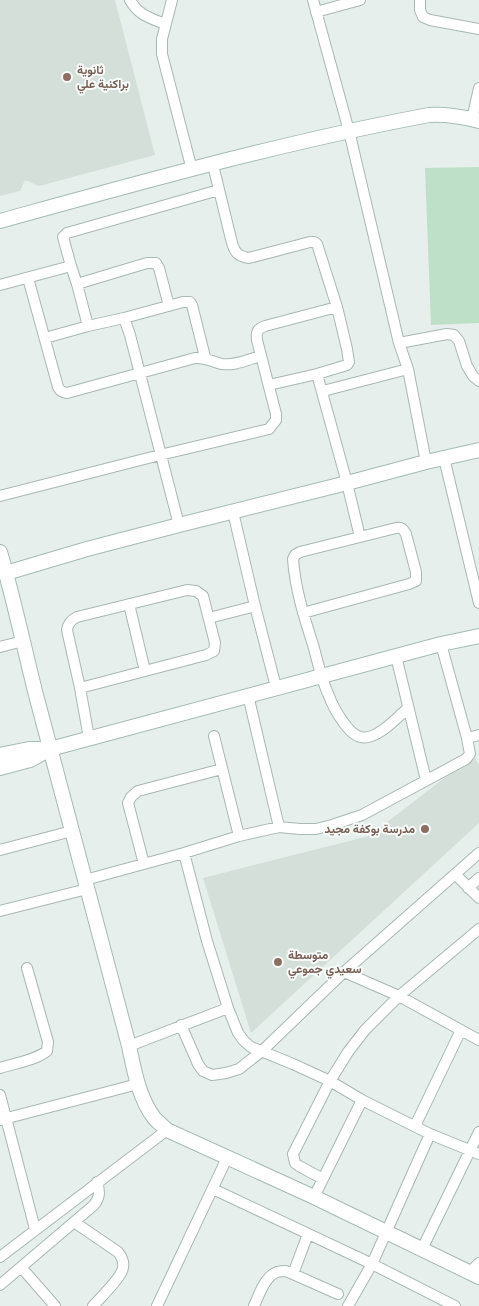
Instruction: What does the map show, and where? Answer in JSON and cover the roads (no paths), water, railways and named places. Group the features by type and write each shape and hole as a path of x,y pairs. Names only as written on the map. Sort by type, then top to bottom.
{"main road":[{"path":"0,222 238,157 349,131 429,115 441,114 475,120"},
{"path":"3,574 87,549 179,525 479,450"},
{"path":"0,552 3,574 23,641 138,1084 146,1104 155,1118 167,1130 422,1249 476,1271"},
{"path":"0,768 30,760 50,749 89,738 276,687 441,644 479,636"},
{"path":"0,755 29,749 50,749"}],"street":[{"path":"130,0 138,12 165,24"},
{"path":"172,0 162,39 162,54 192,170"},
{"path":"313,0 349,131 399,342 408,369 426,462"},
{"path":"316,12 360,0"},
{"path":"420,0 420,10 423,17 479,29"},
{"path":"475,120 479,88"},
{"path":"213,165 236,254 248,258 314,242 319,249 337,307 349,362 346,365 317,374 269,385"},
{"path":"88,326 63,237 67,233 219,190"},
{"path":"77,284 147,263 156,263 170,306"},
{"path":"0,285 72,266"},
{"path":"28,278 58,387 62,392 67,393 195,358 205,357 218,363 228,364 261,356"},
{"path":"45,338 190,302 205,357"},
{"path":"0,496 269,429 276,420 276,414 261,356 257,331 260,328 337,307"},
{"path":"124,318 179,525"},
{"path":"399,342 447,334 454,335 459,341 467,366 473,376 479,381"},
{"path":"323,391 408,369"},
{"path":"317,374 348,483 360,537"},
{"path":"444,458 477,588 479,603"},
{"path":"233,512 276,687"},
{"path":"303,612 416,581 416,572 403,529 396,528 300,552 295,555 293,566 303,612 328,695 335,709 353,734 359,737 378,733 408,708"},
{"path":"80,688 146,672 214,651 216,643 203,596 200,593 187,590 77,617 70,622 67,630 89,738"},
{"path":"129,604 146,672"},
{"path":"209,618 255,606"},
{"path":"0,647 23,641"},
{"path":"0,911 144,864 240,836 279,827 316,829 332,825 362,815 466,759 470,754 467,738 441,644"},
{"path":"396,656 426,780"},
{"path":"248,695 279,827"},
{"path":"467,738 479,735"},
{"path":"214,736 240,836"},
{"path":"144,864 130,814 128,803 131,797 138,791 222,769"},
{"path":"0,850 72,831"},
{"path":"181,1026 203,1071 212,1075 226,1074 239,1069 262,1051 344,972 479,852"},
{"path":"184,853 207,940 228,1008 238,1033 244,1041 251,1048 330,1081 362,1100 430,1134 475,1152"},
{"path":"455,874 479,898"},
{"path":"468,888 479,878"},
{"path":"323,1179 295,1163 293,1154 330,1081 348,1052 365,1030 399,996 479,929"},
{"path":"0,1068 42,1055 47,1051 48,1042 27,968"},
{"path":"344,972 399,996 479,1040"},
{"path":"129,1046 228,1008"},
{"path":"416,1126 461,1030"},
{"path":"3,1119 138,1084"},
{"path":"0,1095 3,1119 35,1229"},
{"path":"314,1197 362,1100"},
{"path":"0,1257 167,1130"},
{"path":"422,1249 447,1197 475,1152 479,1132"},
{"path":"348,1306 372,1264 430,1134"},
{"path":"157,1306 227,1158"},
{"path":"0,1285 94,1205 99,1198 100,1191 97,1182"},
{"path":"213,1189 456,1306"},
{"path":"74,1222 118,1252 123,1260 122,1270 93,1306"},
{"path":"292,1274 308,1234"},
{"path":"21,1266 55,1306"},
{"path":"254,1306 269,1277 277,1272 286,1271 338,1294"}],"place":[{"name":"ثانوية براكنية علي","path":"67,77"},
{"name":"مدرسة بوكفة مجيد","path":"425,829"},
{"name":"متوسطة سعيدي جموعي","path":"278,962"}]}
